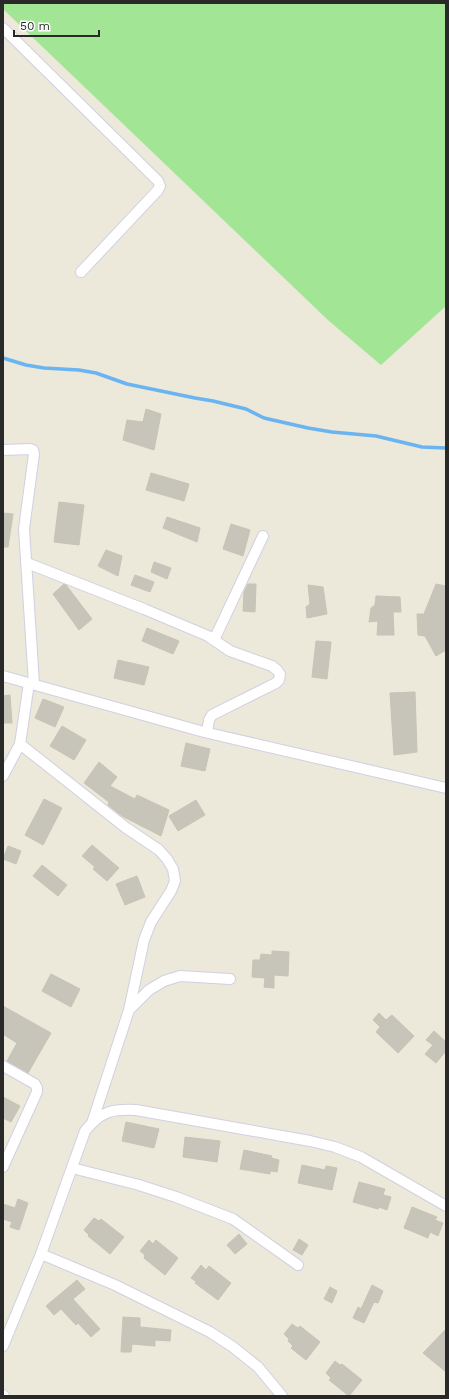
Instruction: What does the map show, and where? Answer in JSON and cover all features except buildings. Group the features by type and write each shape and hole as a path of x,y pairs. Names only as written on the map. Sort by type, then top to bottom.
{"street":[{"path":"3,28 158,181 160,186 158,190 81,272"},
{"path":"3,450 30,449 33,450 34,454 25,521 32,684 20,744 3,776"},
{"path":"214,640 262,536"},
{"path":"27,563 144,609 214,640 230,650 272,666 278,670 280,674 279,680 276,683 212,715 207,732"},
{"path":"3,676 207,732 446,788"},
{"path":"3,1346 41,1254 85,1131 93,1120 129,1010 144,940 151,922 171,891 175,881 173,869 159,850 125,827 20,744"},
{"path":"129,1010 149,990 164,981 180,976 230,979"},
{"path":"3,1066 35,1084 38,1092 3,1167"},
{"path":"93,1120 105,1113 120,1110 136,1110 310,1141 335,1147 361,1157 446,1206"},
{"path":"72,1168 139,1185 233,1218 298,1265"},
{"path":"41,1254 115,1285 210,1332 233,1347 258,1367 282,1396"}],"green space":[{"path":"3,3 446,3 446,306 381,365 329,321 3,9"}],"waterway":[{"path":"3,358 26,365 44,368 79,370 96,373 127,384 246,409 264,418 308,428 376,436 422,447 446,448"}]}
